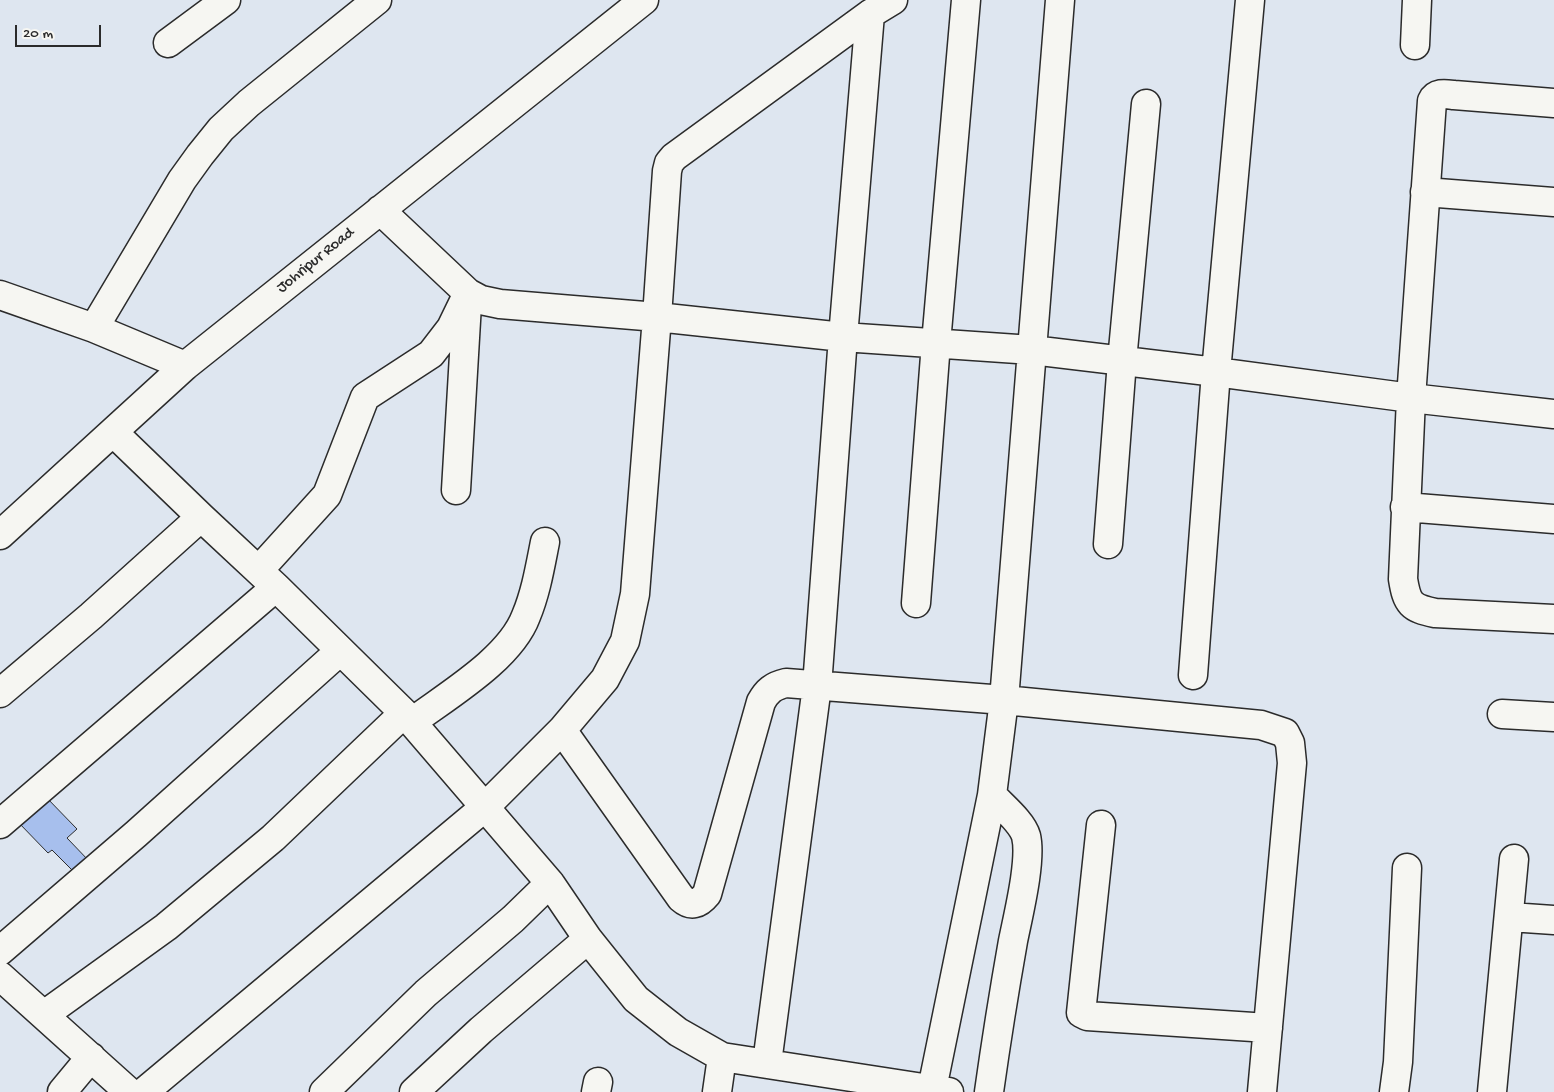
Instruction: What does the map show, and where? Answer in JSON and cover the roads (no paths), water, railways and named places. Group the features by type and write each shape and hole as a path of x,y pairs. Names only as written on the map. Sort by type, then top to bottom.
{"street":[{"path":"168,43 226,0"},
{"path":"94,328 182,180 221,129 249,103 377,0"},
{"name":"Johripur Road","path":"0,535 185,366 644,0"},
{"path":"144,1092 485,807 562,730 605,679 625,641 635,594 668,164 674,157 870,14 893,0"},
{"path":"916,603 936,343 966,0"},
{"path":"114,432 201,517 268,578 408,718 550,883 588,939 636,999 678,1032 722,1056 940,1090 992,795 1004,700 1060,0"},
{"path":"1193,675 1216,372 1250,0"},
{"path":"1415,45 1417,0"},
{"path":"767,1063 817,686 843,337 870,14"},
{"path":"1554,103 1454,94 1434,96 1431,106 1411,398 1402,579 1406,597 1418,609 1435,613 1554,618"},
{"path":"1108,544 1122,361 1146,104"},
{"path":"1425,192 1554,202"},
{"path":"380,210 468,293 481,300 520,307 657,317 843,337 1032,350 1411,398 1554,414"},
{"path":"456,490 468,293"},
{"path":"0,824 268,578 327,495 365,397 431,354 451,328 468,293"},
{"path":"0,295 94,328 185,366"},
{"path":"1405,507 1554,519"},
{"path":"0,693 201,517"},
{"path":"44,1015 166,927 273,838 408,718 494,661 508,645 526,618 539,575 545,542"},
{"path":"0,951 136,834 340,651"},
{"path":"562,730 681,898 687,903 694,904 701,901 707,894 761,702 767,692 776,685 817,686 1004,700 1261,725 1285,733 1290,743 1292,762 1262,1092"},
{"path":"1502,714 1554,717"},
{"path":"989,1092 1001,1007 1024,884 1027,852 1026,836 1022,827 992,795"},
{"path":"1100,825 1081,1013 1087,1016 1268,1028"},
{"path":"1492,1092 1514,859"},
{"path":"1394,1092 1398,1062 1407,868"},
{"path":"324,1092 426,993 513,919 550,883"},
{"path":"1510,917 1554,920"},
{"path":"414,1092 481,1030 588,939"},
{"path":"0,976 129,1092"},
{"path":"717,1092 722,1056"},
{"path":"62,1092 91,1057"}]}
